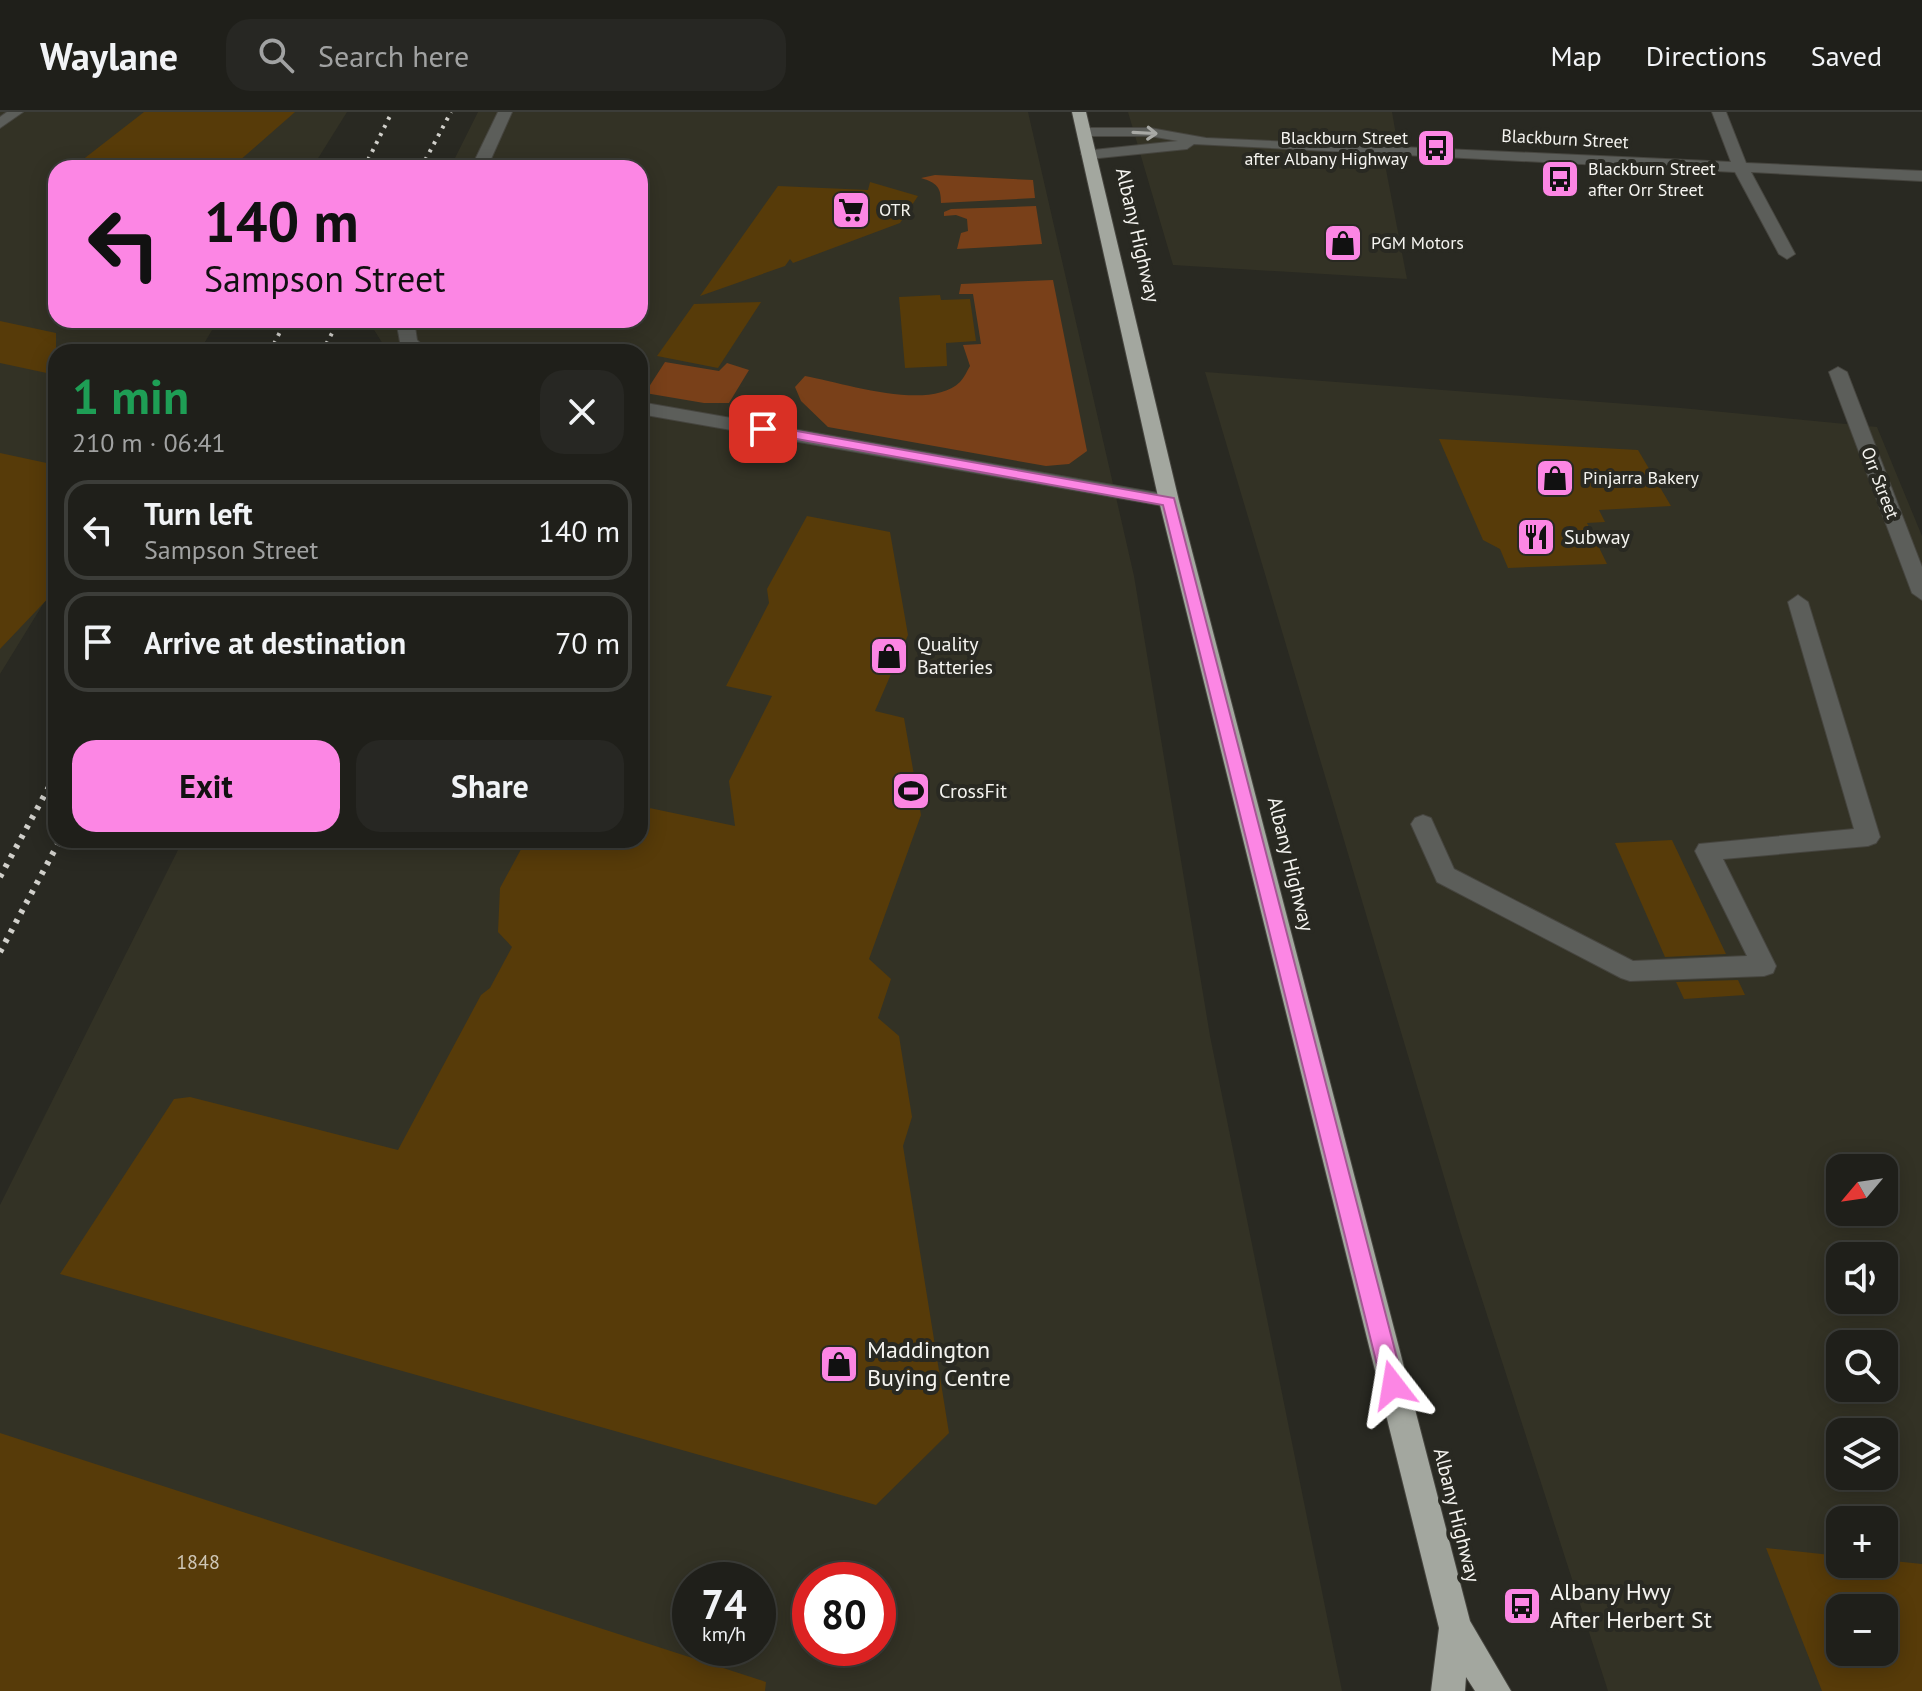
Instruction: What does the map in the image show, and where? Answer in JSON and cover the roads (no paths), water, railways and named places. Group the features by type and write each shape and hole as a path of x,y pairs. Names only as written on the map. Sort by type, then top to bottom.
{"highway":[{"name":"Albany Highway","path":"1084,133 1169,501 1455,1628 1494,1691"},
{"name":"Albany Highway","path":"1448,1691 1455,1628"}],"street":[{"path":"0,124 16,112"},
{"path":"483,160 505,112"},
{"path":"1719,112 1740,167 1787,254"},
{"name":"Blackburn Street","path":"1084,133 1150,132 1206,142 1922,176"},
{"name":"Blackburn Street","path":"1084,133 1161,150 1206,142"},
{"name":"Orr Street","path":"1838,372 1922,593"},
{"path":"648,409 1169,501"},
{"path":"1423,824 1445,875 1630,971 1764,966 1707,851 1868,837 1798,602"}],"railway":[{"path":"368,160 392,112"},
{"path":"425,160 451,112"},
{"path":"274,344 282,328"},
{"path":"326,344 335,328"},
{"path":"0,877 48,789"},
{"path":"0,952 56,848"}],"place":[{"name":"Blackburn Street after Albany Highway","path":"1436,148"},
{"name":"Blackburn Street after Orr Street","path":"1560,179"},
{"name":"OTR","path":"851,210"},
{"name":"PGM Motors","path":"1343,243"},
{"name":"Pinjarra Bakery","path":"1555,478"},
{"name":"Subway","path":"1536,537"},
{"name":"Quality Batteries","path":"889,656"},
{"name":"CrossFit","path":"911,791"},
{"name":"Maddington Buying Centre","path":"839,1364"},
{"name":"Albany Hwy After Herbert St","path":"1522,1606"}]}
